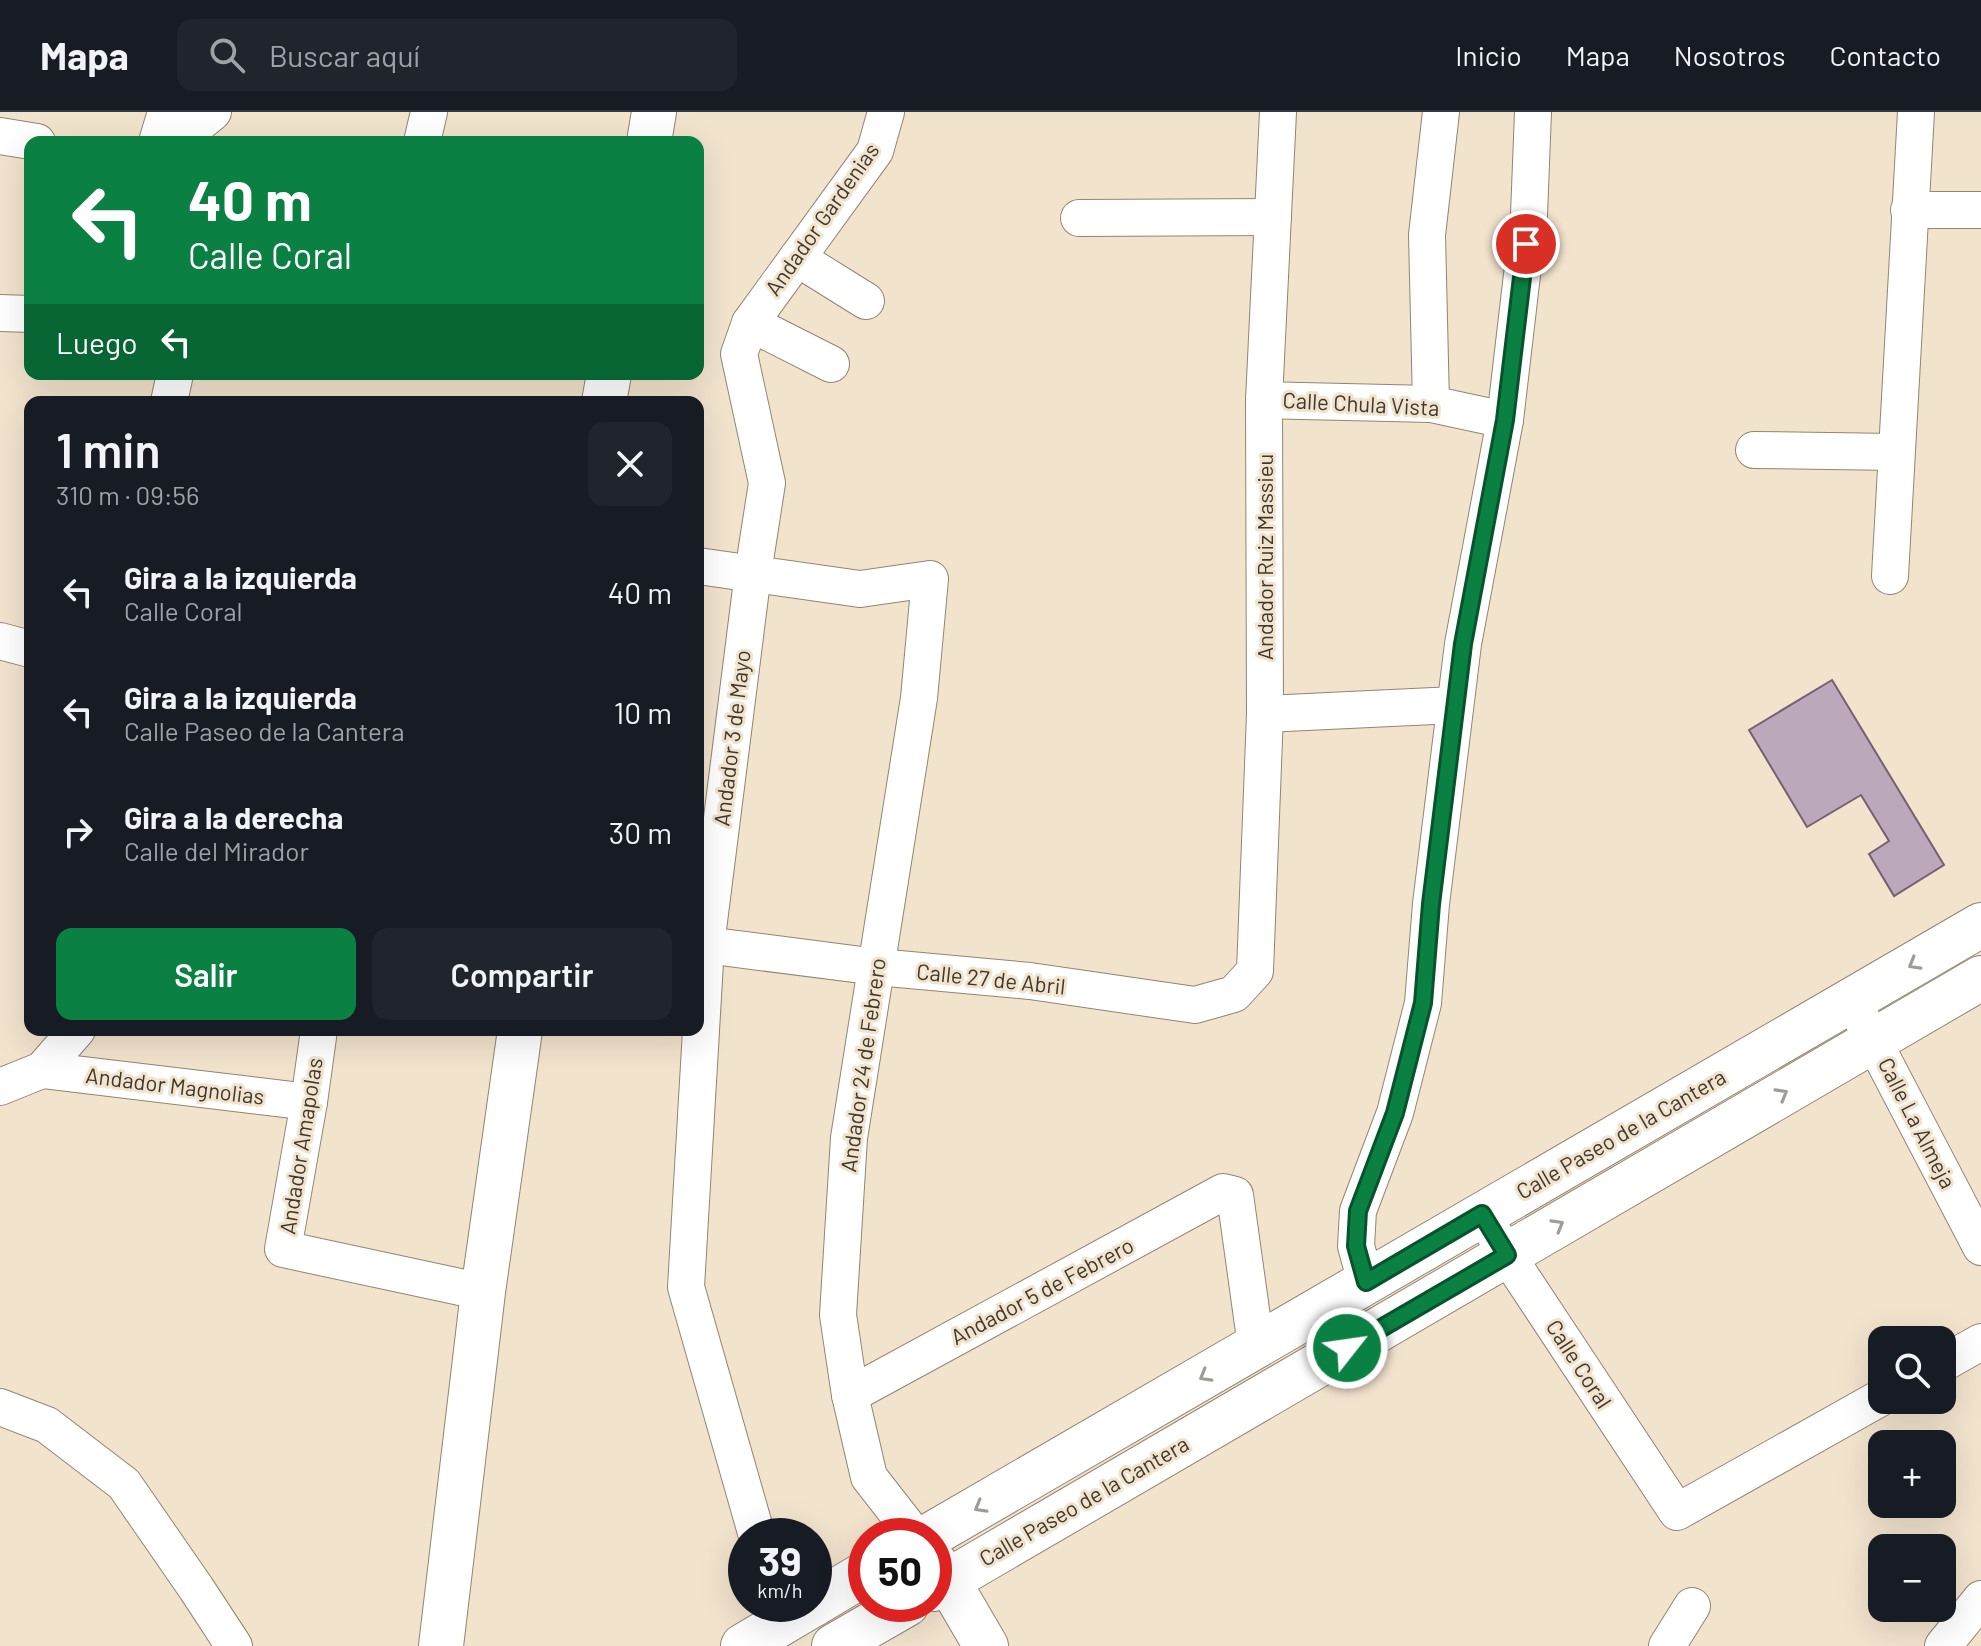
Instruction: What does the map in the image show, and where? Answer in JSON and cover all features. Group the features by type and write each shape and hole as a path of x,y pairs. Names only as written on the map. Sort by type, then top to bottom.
{"main road":[{"path":"650,136 654,112"},
{"name":"Calle Paseo de la Cantera","path":"952,1523 1981,925"},
{"name":"Calle Paseo de la Cantera","path":"952,1570 1507,1255 1981,978"},
{"path":"441,1646 483,1292 519,1036"},
{"path":"952,1596 986,1646"},
{"path":"743,1646 778,1622"},
{"path":"834,1646 876,1622"}],"street":[{"path":"159,136 166,112"},
{"path":"183,136 213,112"},
{"path":"423,136 429,112"},
{"name":"Andador Gardenias","path":"750,323 875,151 886,112"},
{"name":"Andador Ruiz Massieu","path":"1234,994 1255,971 1265,714 1264,400 1278,112"},
{"path":"1431,404 1427,235 1441,112"},
{"path":"1366,1282 1356,1246 1358,1211 1395,1113 1423,1003 1431,904 1463,644 1505,420 1529,215 1533,112"},
{"path":"1890,576 1916,112"},
{"path":"0,136 24,140"},
{"path":"1909,210 1981,210"},
{"path":"1079,218 1273,217"},
{"path":"797,258 866,301"},
{"path":"0,313 24,314"},
{"path":"750,323 831,364"},
{"name":"Andador 3 de Mayo","path":"704,930 767,483 739,354 750,323"},
{"name":"Calle Chula Vista","path":"1264,400 1431,404 1505,420"},
{"path":"1754,450 1896,452"},
{"path":"704,567 753,573"},
{"name":"Andador 24 de Febrero","path":"753,573 860,589 930,579 919,698 848,1153 838,1315 850,1395 869,1477 901,1518"},
{"path":"0,641 24,647"},
{"path":"1265,714 1455,705"},
{"name":"Calle 27 de Abril","path":"704,945 877,967 1030,981 1195,1005 1234,994"},
{"name":"Calle La Almeja","path":"1852,1000 1981,1247"},
{"path":"0,1087 42,1070 72,1036"},
{"name":"Andador Amapolas","path":"318,1036 283,1249 483,1292"},
{"name":"Andador 3 de Mayo","path":"698,1036 686,1287 752,1518"},
{"name":"Andador Magnolias","path":"42,1070 309,1102"},
{"name":"Andador 5 de Febrero","path":"850,1395 1223,1192 1235,1195 1256,1346"},
{"name":"Calle Coral","path":"1482,1214 1677,1512 1868,1405"},
{"path":"1956,1356 1981,1342"},
{"path":"0,1407 47,1425 124,1484 234,1646"},
{"path":"1943,1646 1981,1599"},
{"path":"1667,1646 1692,1606"}],"building":[{"path":"1832,680 1944,865 1894,896 1869,854 1889,841 1861,795 1807,827 1749,730"}],"route":[{"path":"1347,1348 1507,1255 1482,1214 1366,1282 1356,1246 1358,1211 1395,1113 1423,1003 1431,904 1463,644 1505,420 1526,244"}]}
